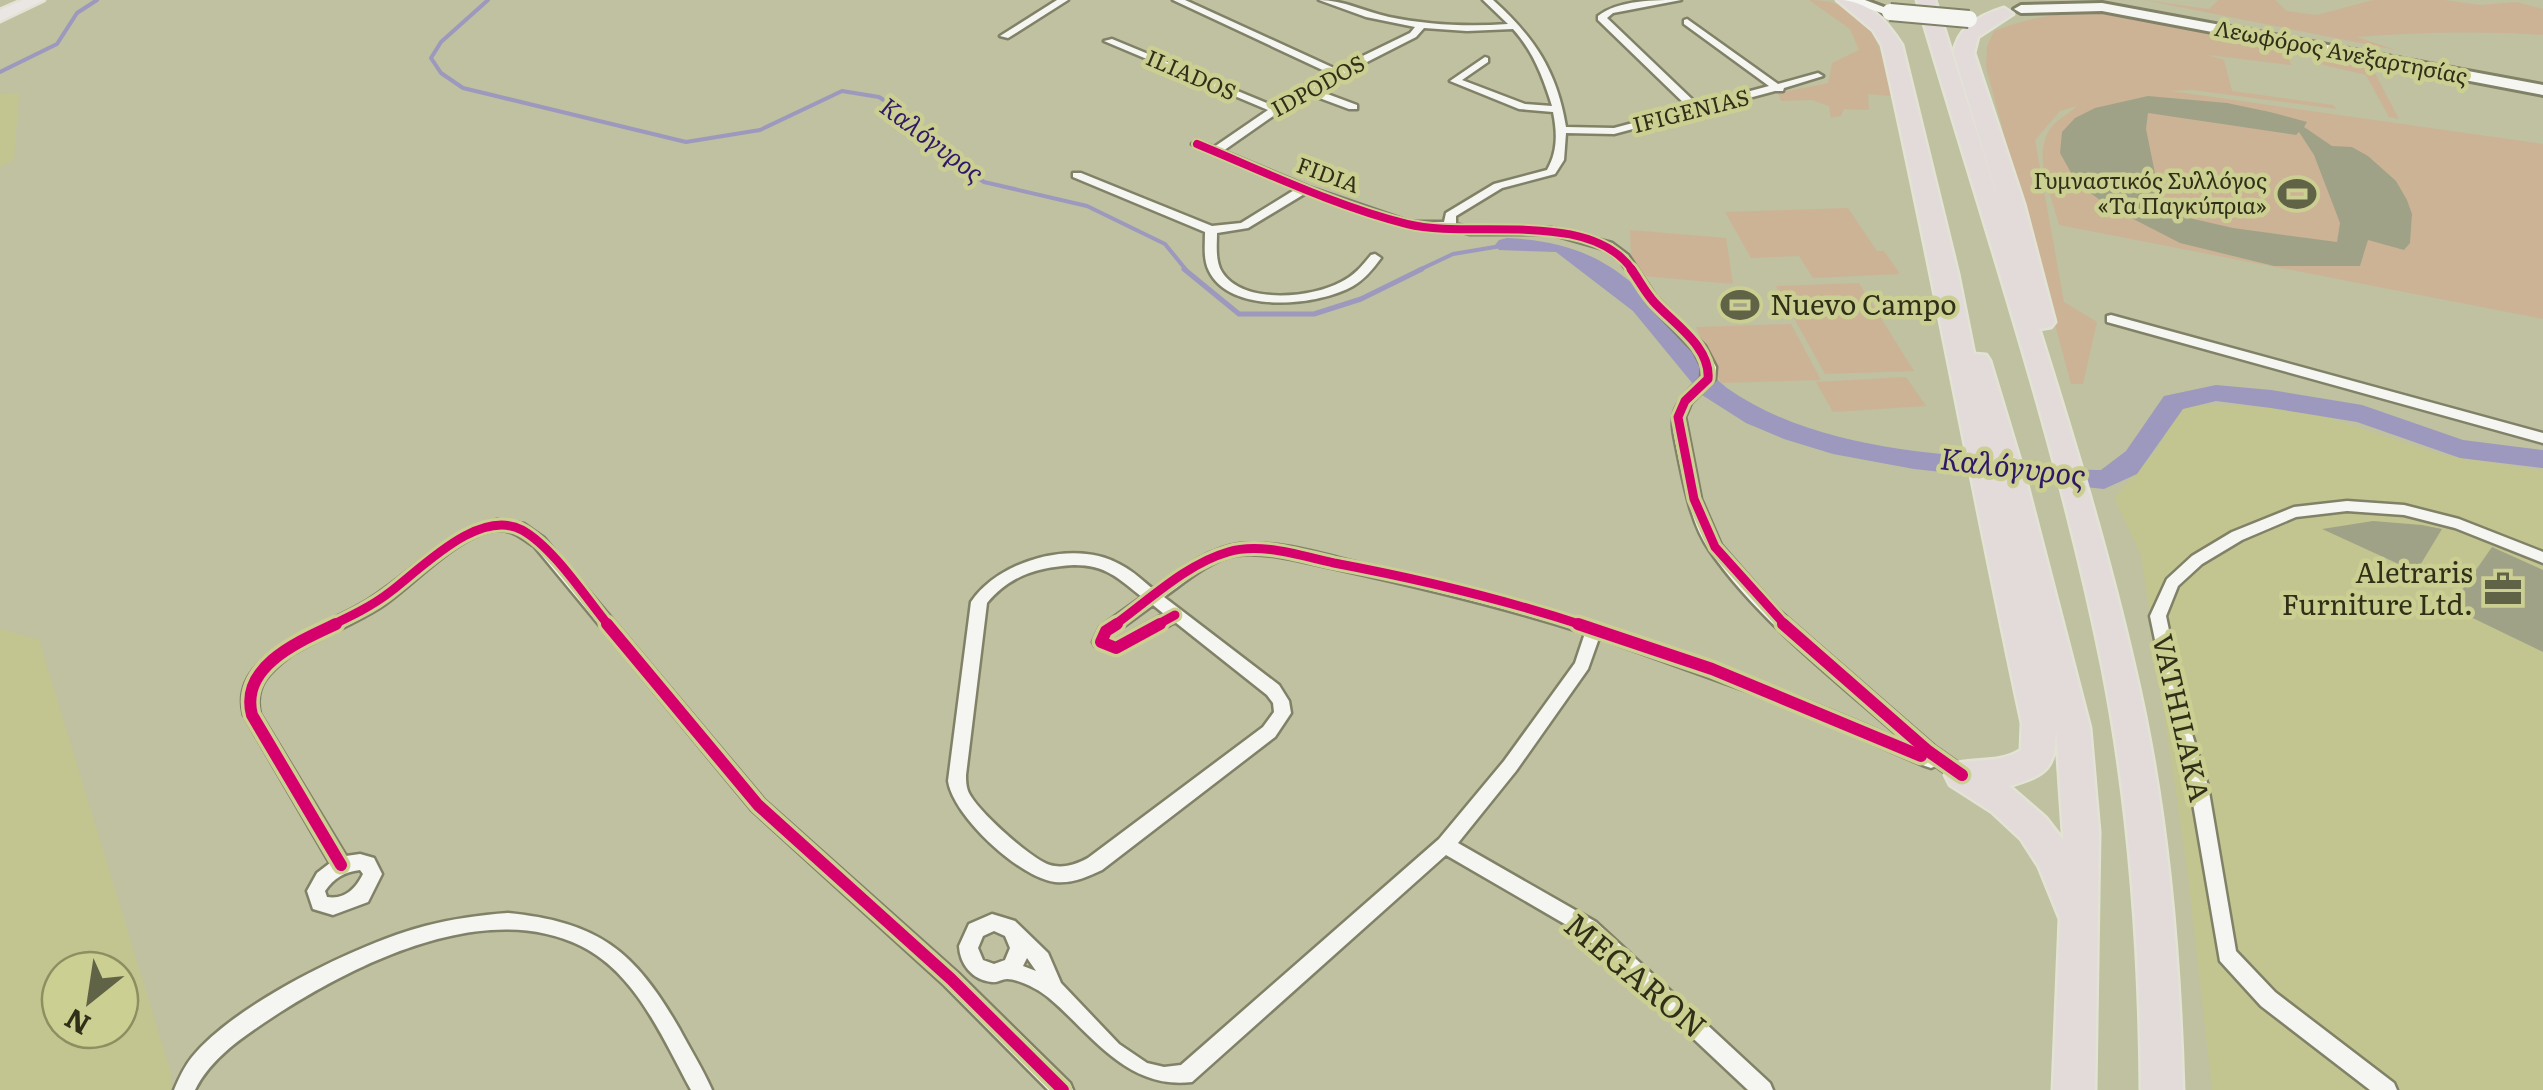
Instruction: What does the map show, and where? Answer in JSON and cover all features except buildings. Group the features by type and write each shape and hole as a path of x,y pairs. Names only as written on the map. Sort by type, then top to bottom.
{"highway":[{"path":"1848,0 1880,26 1892,45 1946,274 1975,430 1998,482 2073,728 2081,832 2074,1090"},
{"path":"1926,0 2081,484 2120,670 2149,859 2162,1018 2162,1090"},
{"path":"1892,6 1990,398 1998,482 2039,723 2038,756 2020,770 1990,777 1962,774"},
{"path":"2019,8 1970,33 1963,44 2012,204 2056,407"},
{"path":"1946,274 1990,398"},
{"path":"1962,774 2020,812 2038,830 2063,876 2078,938"}],"main road":[{"path":"0,8 18,0"},
{"path":"0,16 36,0"},
{"name":"Λεωφόρος Ανεξαρτησίας","path":"1848,0 1969,19 2019,8 2102,7 2543,90"},
{"name":"Λεωφόρος Ανεξαρτησίας","path":"2120,0 2543,82"}],"street":[{"path":"1005,36 1063,0"},
{"path":"1178,0 1336,73"},
{"path":"1450,226 1450,215 1460,206 1498,186 1551,172 1559,161 1562,130 1538,56 1488,0"},
{"path":"1676,0 1610,11 1601,18 1696,109"},
{"path":"1329,1 1368,15 1422,24 1515,26"},
{"path":"1687,22 1778,89"},
{"name":"IDPODOS","path":"1216,152 1305,89 1413,35 1422,24"},
{"name":"ILIADOS","path":"1109,40 1273,110"},
{"path":"1485,60 1455,82 1523,106 1557,109"},
{"name":"IFIGENIAS","path":"1562,130 1614,131 1818,76"},
{"path":"1305,89 1353,107"},
{"name":"FIDIA","path":"1196,144 1305,190 1410,225 1470,231 1551,231 1608,246 1624,258 1651,300 1700,349 1709,366 1705,381 1685,401 1678,417 1694,500 1715,547 1751,594 1786,627 1928,751 1962,774"},
{"path":"1077,175 1211,230 1244,226 1305,190"},
{"path":"1211,230 1210,254 1216,272 1227,285 1246,293 1282,298 1321,294 1358,278 1375,258"},
{"path":"2111,319 2543,438"},
{"name":"VATHILAKA","path":"2387,1090 2268,999 2226,955 2199,786 2180,721 2158,616 2172,584 2197,560 2237,536 2294,512 2347,506 2404,510 2459,524 2543,558"},
{"path":"342,865 252,715 248,705 252,686 269,664 387,596 455,541 483,529 518,528 539,542 758,805 951,980 1063,1090"},
{"path":"1175,614 1119,647 1102,645 1104,633 1219,555 1250,550 1448,586 1828,714 1962,774"},
{"path":"1051,559 1106,562 1175,614 1273,690 1281,701 1280,720 1095,864 1066,874 1036,868 966,803 958,788 978,602 990,589 1024,567 1051,559"},
{"path":"1020,939 1018,957 1004,969 986,972 972,965 967,950 980,930 1005,925 1020,939 1041,959 1054,989 1130,1073 1154,1082 1173,1080 1195,1067 1445,845 1510,766 1582,664 1593,632"},
{"name":"MEGARON","path":"1445,845 1589,928 1763,1090"},
{"path":"184,1090 193,1070 224,1039 311,980 394,946 460,927 528,923 578,935 628,970 702,1090"},
{"path":"951,980 972,965"},
{"path":"1004,969 1054,989"}],"shaded area":[{"path":"1809,0 1830,2 1860,17 1877,44 1891,96 1868,94 1869,110 1844,109 1841,116 1831,118 1829,106 1812,100 1781,101 1778,93 1828,83 1832,63 1859,50 1850,29"},
{"path":"2144,0 2209,9 2218,0 2275,0 2287,11 2317,15 2373,0 2444,0 2480,5 2517,2 2543,9 2543,35 2357,37 2396,50"},
{"name":"Γυμναστικός Συλλόγος «Τα Παγκύπρια»","path":"2053,15 2130,15 2285,45 2291,65 2208,55 2224,60 2232,91 2333,105 2337,109 2192,90 2171,91 2543,144 2543,319 2059,225 2044,174 2043,148 2053,125 2077,106 2060,111 2035,140 2064,302 2097,322 2083,384 2071,384 1986,67 1987,46 1994,31 2006,27"},
{"path":"2315,52 2369,62 2399,119 2389,117 2366,75 2320,64"},
{"path":"19,93 14,160 0,167 0,94"},
{"path":"1848,208 1877,251 1884,251 1900,274 1813,278 1799,256 1751,258 1725,212"},
{"path":"1630,230 1726,238 1733,284 1632,275"},
{"path":"1859,283 1914,371 1825,374 1776,286"},
{"path":"1791,324 1821,380 1721,383 1696,327"},
{"path":"1906,377 1926,406 1833,412 1816,382"},
{"path":"2182,406 2305,410 2442,455 2543,471 2543,1090 2212,1090 2188,875 2141,555 2114,498 2155,452"},
{"path":"0,629 39,640 134,950 40,950 40,1050 140,1050 140,971 171,1073 172,1090 0,1090"}],"waterway":[{"name":"Καλόγυρος","path":"0,72 57,44 77,13 97,0"},
{"name":"Καλόγυρος","path":"488,0 441,42 431,58 441,73 463,88 686,142 760,130 842,91 879,97 895,107 933,147 984,182 1087,206 1165,244 1187,271"},
{"name":"Καλόγυρος","path":"1417,271 1453,254 1507,245"},
{"name":"Καλόγυρος","path":"1507,245 1549,247"},
{"name":"Καλόγυρος","path":"1568,252 1630,295 1695,372 1721,396 1793,432 1873,454 2104,479 2116,475 2136,458 2174,402 2216,393 2362,414 2460,449 2543,459"},
{"name":"Καλόγυρος","path":"1184,269 1239,314 1314,314 1361,299 1422,269"}],"cycle path":[{"path":"1197,144 1305,189 1410,225 1470,231 1551,231 1608,246 1624,258 1651,299 1700,349 1709,367 1708,379 1685,401 1678,417 1694,499 1715,547 1772,614 1928,751 1962,775"},
{"path":"341,865 252,715 249,698 254,682 285,651 374,604 453,543 497,525 519,528 539,542 758,805 951,979 1063,1090"},
{"path":"1175,615 1116,648 1101,642 1106,631 1222,554 1248,549 1290,554 1421,580 1567,620 1712,669 1921,756"}],"place":[{"name":"Γυμναστικός Συλλόγος «Τα Παγκύπρια»","path":"2297,194"},
{"name":"Nuevo Campo","path":"1740,305"},
{"name":"Aletraris Furniture Ltd.","path":"2503,589"}]}
